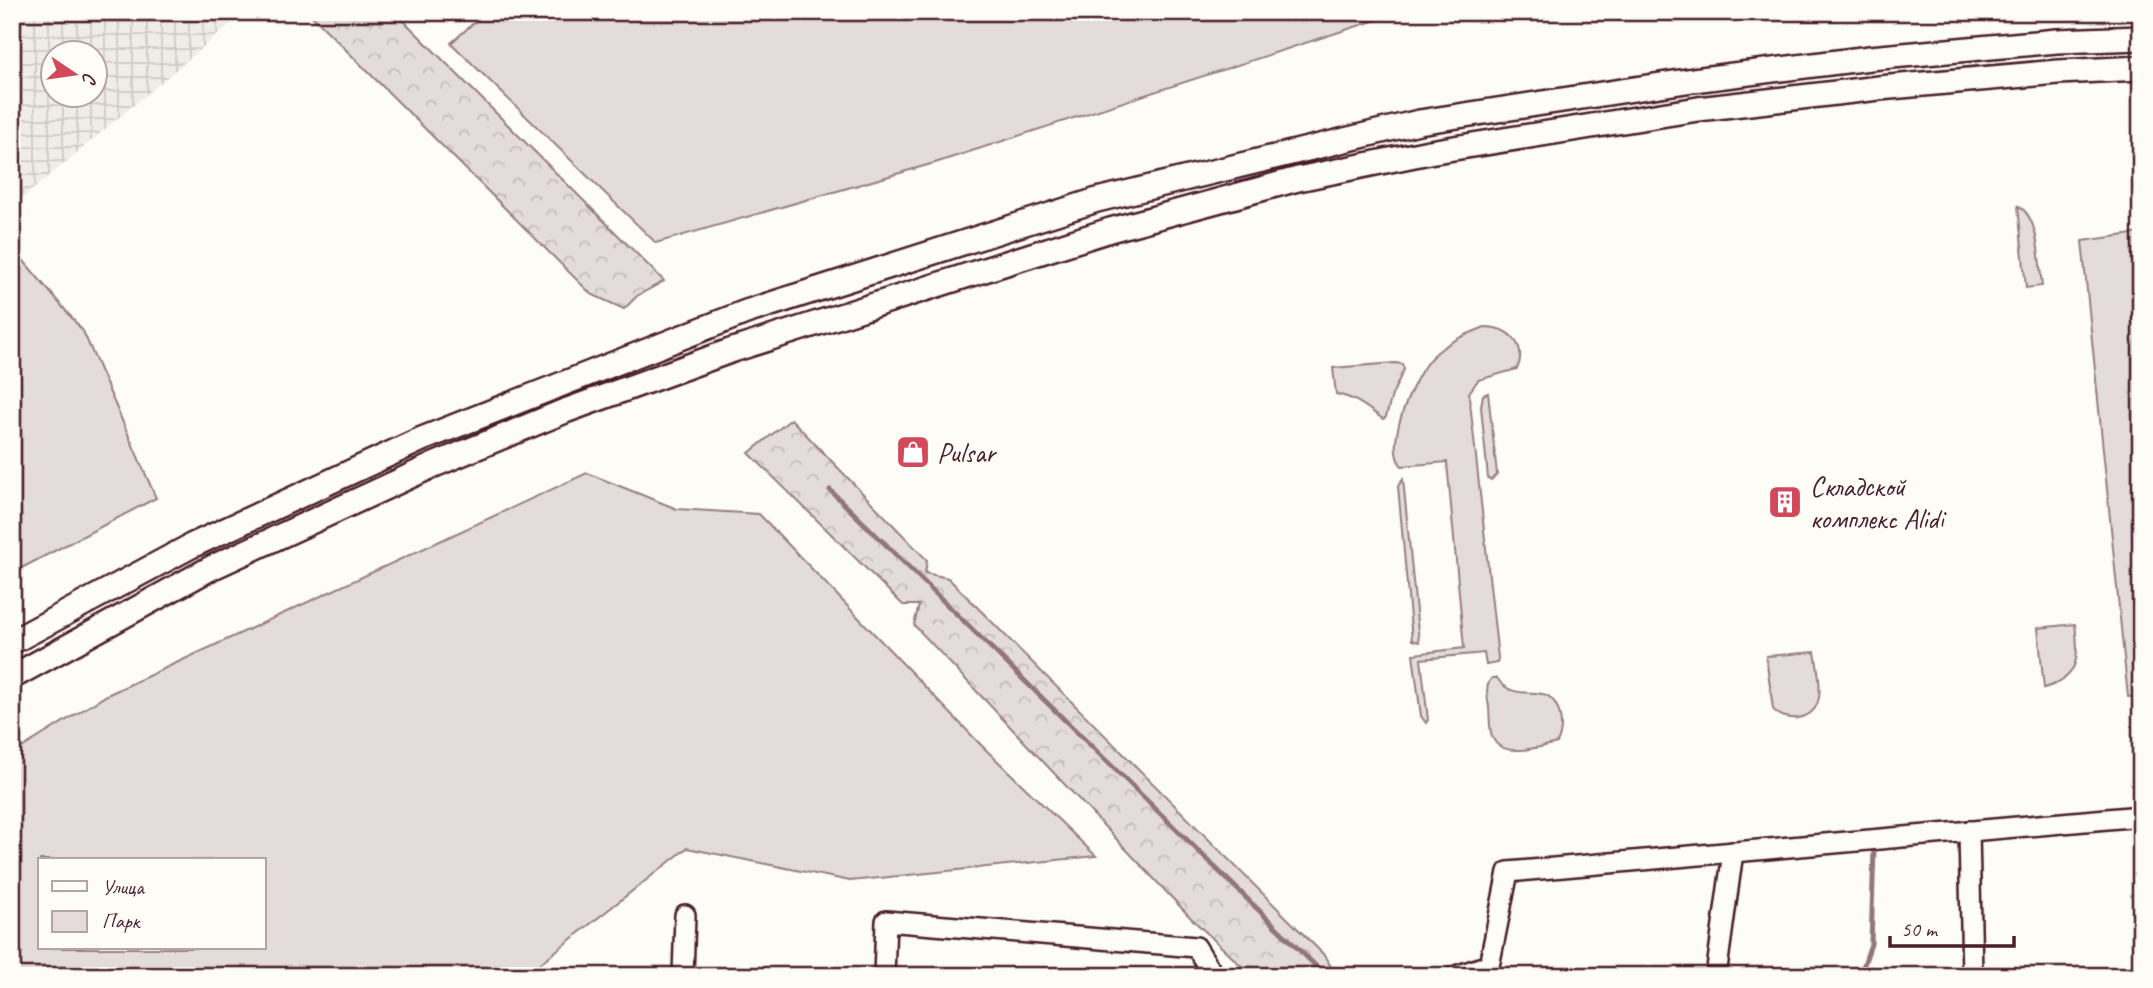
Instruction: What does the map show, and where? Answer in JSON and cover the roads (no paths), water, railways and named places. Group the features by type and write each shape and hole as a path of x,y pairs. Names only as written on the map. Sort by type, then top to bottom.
{"main road":[{"path":"12,642 191,547 422,439 746,312 1097,200 1419,122 1693,80 1870,58 2057,41 2141,38"},
{"path":"12,677 211,568 434,465 589,401 730,351 1110,230 1298,179 1429,152 1698,109 1865,89 2058,72 2141,68"},
{"path":"910,258 918,290"}],"street":[{"path":"1456,976 1488,971 1508,872 2141,816"},
{"path":"1969,831 1972,976"},
{"path":"1716,976 1733,852"},
{"path":"682,976 685,915"},
{"path":"884,976 887,921 1196,947 1214,976"}],"waterway":[{"path":"830,490 1326,976"},
{"path":"1860,976 1871,944 1874,849"}],"place":[{"name":"Pulsar","path":"913,452"},
{"name":"Складской комплекс Alidi","path":"1785,502"}]}
